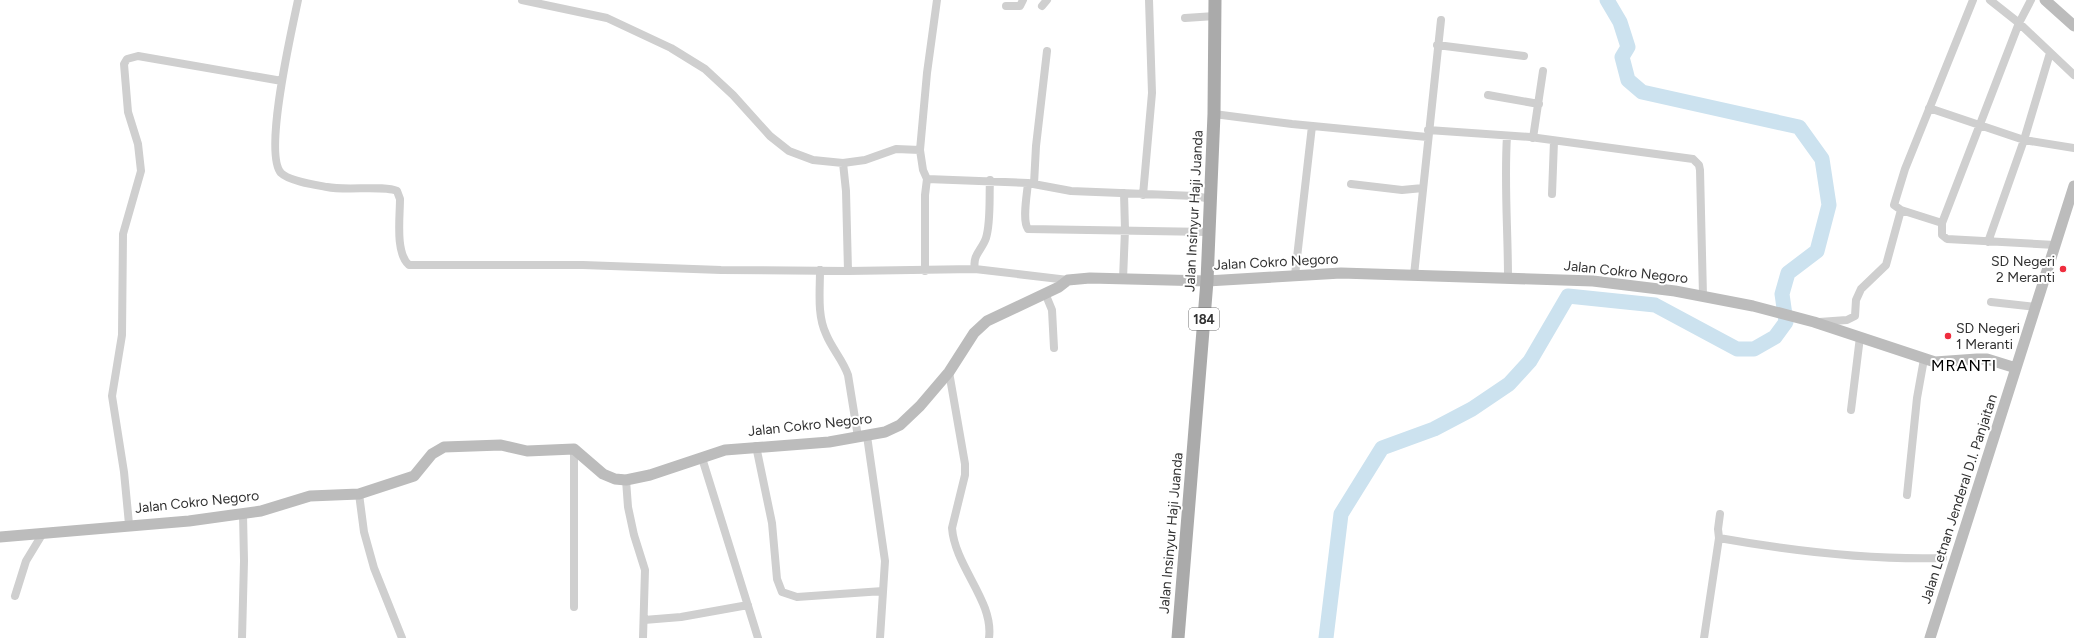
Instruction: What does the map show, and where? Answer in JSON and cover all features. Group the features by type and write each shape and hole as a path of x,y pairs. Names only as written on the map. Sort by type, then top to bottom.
{"main road":[{"name":"Jalan Insinyur Haji Juanda","path":"1178,638 1207,281 1214,114 1215,0"}],"street":[{"path":"298,0 282,81 275,155 278,167 282,174 287,178 329,188 397,191 400,199 400,250 404,262 409,265 583,265 721,270 848,271 925,271 975,269 1068,280"},
{"path":"522,0 607,18 671,48 705,69 733,95 770,136 788,151 813,160 843,163 865,160 896,149 920,150"},
{"path":"925,271 925,195 927,179 923,170 920,150 928,67 938,0"},
{"path":"1006,6 1020,6 1023,0"},
{"path":"1143,195 1152,93 1149,0"},
{"path":"1942,223 1894,207 1895,196 1928,108 1973,0"},
{"path":"1990,0 2019,23 2074,75"},
{"path":"2031,0 2019,23 1979,125 1942,223 1942,235 1947,239 2056,245"},
{"path":"2046,0 2074,26"},
{"path":"1185,18 1215,16"},
{"path":"1414,275 1437,45 1441,20"},
{"path":"1437,45 1524,56"},
{"path":"1047,51 1036,146 1026,214 1027,229 1042,231 1055,229 1209,232"},
{"path":"1988,242 2024,140 2050,53"},
{"path":"129,524 124,472 112,396 122,336 123,234 141,171 138,144 128,112 124,64 127,59 138,56 282,81"},
{"path":"1533,138 1543,71"},
{"path":"1488,95 1538,104"},
{"path":"1928,108 2024,140 2074,148"},
{"path":"1214,114 1312,126 1533,138 1693,159 1700,170 1703,296"},
{"path":"1295,275 1312,126"},
{"path":"1507,136 1504,172 1508,232 1508,278"},
{"path":"1552,194 1554,141"},
{"path":"843,163 846,191 848,271"},
{"path":"927,179 990,180 1031,183 1070,192 1195,196 1211,199"},
{"path":"975,269 973,262 986,238 990,180"},
{"path":"1351,184 1402,190 1423,188"},
{"name":"Jalan Letnan Jenderal D.I. Panjaitan","path":"1930,638 2056,245 2071,206 2074,186"},
{"path":"1123,279 1125,230 1124,193"},
{"path":"1814,322 1847,320 1855,316 1856,300 1860,289 1886,264 1901,210"},
{"path":"820,270 820,312 822,324 825,333 845,365 848,375 862,436 884,550 885,572 880,638"},
{"name":"Jalan Cokro Negoro","path":"0,536 129,524 189,521 271,509 297,498 359,494 414,476 432,454 444,447 501,445 527,451 574,449 603,474 615,479 626,480 650,475 725,450 756,446 829,442 885,432 900,425 920,406 949,372 974,333 987,321 1059,287 1068,280 1123,279 1207,281 1341,273 1593,281 1703,296 1753,306 1814,322 1935,362 1977,358 1987,359 2016,368"},
{"path":"1045,293 1052,310 1054,348"},
{"path":"1991,302 2036,307"},
{"path":"1851,410 1860,337"},
{"path":"1907,495 1916,398 1924,359"},
{"path":"949,372 965,464 964,482 952,528 953,536 967,573 988,616 990,624 989,638"},
{"path":"756,446 772,523 778,578 782,592 797,598 883,591"},
{"path":"574,449 574,608"},
{"path":"702,458 758,638"},
{"path":"626,480 628,507 644,570 643,638"},
{"path":"359,494 364,532 374,568 402,638"},
{"path":"242,638 244,561 243,514"},
{"path":"1704,638 1719,538 1718,529 1720,514"},
{"path":"15,596 26,560 43,533"},
{"path":"1719,538 1775,547 1902,560 1943,558"},
{"path":"644,620 688,616 748,605"}],"waterway":[{"path":"1326,638 1341,514 1382,448 1434,429 1472,409 1509,384 1530,361 1568,296 1655,305 1737,349 1754,349 1775,337 1786,322 1782,294 1788,273 1817,251 1829,205 1822,159 1799,127 1642,92 1628,80 1622,57 1628,47 1620,22 1607,0"}],"place":[{"name":"SD Negeri 2 Meranti","path":"2063,269"},
{"name":"SD Negeri 1 Meranti","path":"1948,336"}],"district":[{"name":"MRANTI","path":"1964,365"}]}
